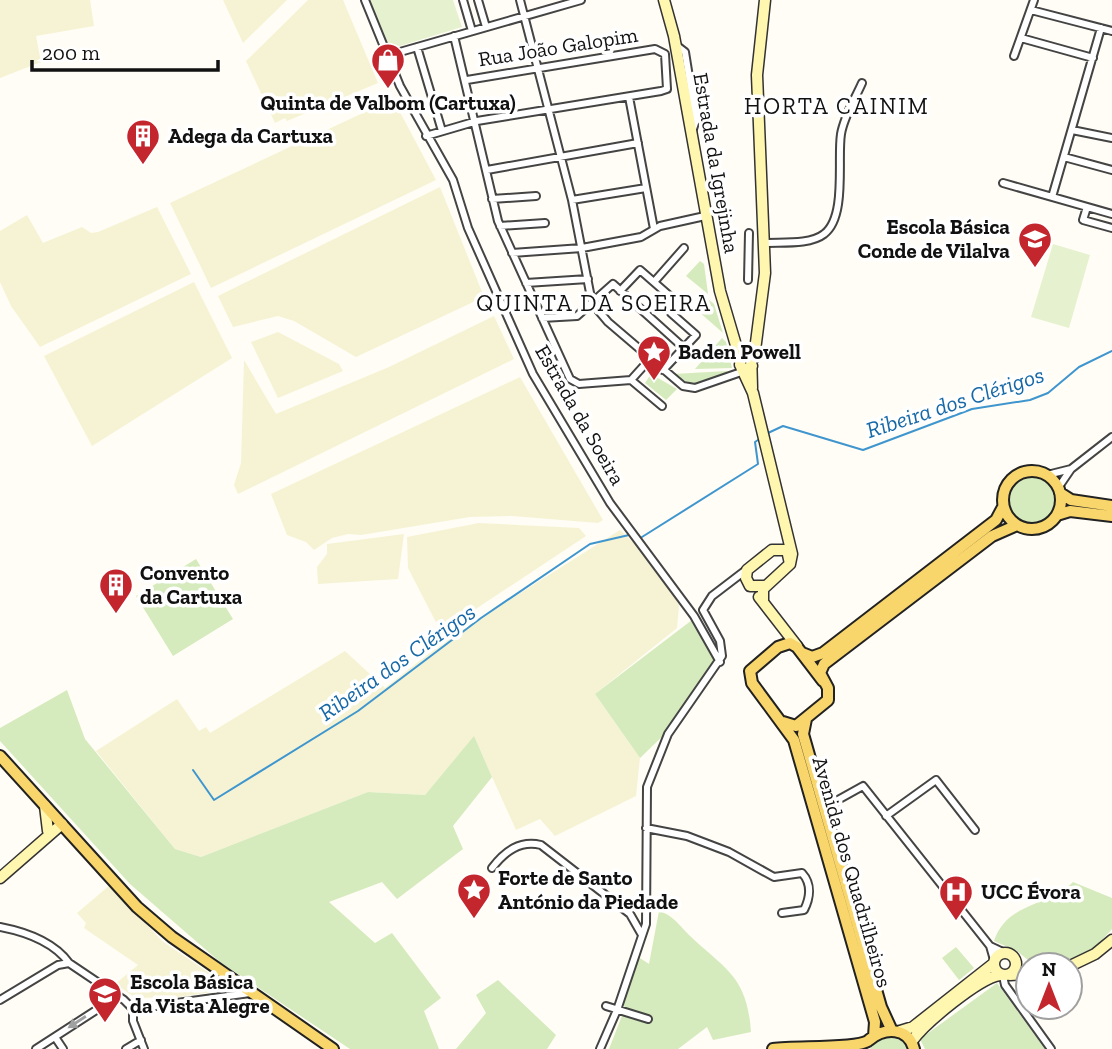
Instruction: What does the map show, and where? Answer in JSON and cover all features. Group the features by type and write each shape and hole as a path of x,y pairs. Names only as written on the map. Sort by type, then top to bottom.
{"main road":[{"path":"1112,506 1071,500 1059,491 1047,475 1025,472 1014,476 1003,496 1003,507 996,520 825,652 812,657 790,643 778,647 754,666 750,674 752,683 783,722 792,726 807,718 828,700 821,669 827,662 992,536 1017,525 1039,528 1057,515 1070,511 1112,516"},
{"path":"1057,515 1059,491"},
{"path":"1003,507 1017,525"},
{"path":"800,650 825,683"},
{"name":"Avenida dos Quadrilheiros","path":"807,718 802,730 821,797 885,1019 896,1031"},
{"name":"Avenida dos Quadrilheiros","path":"783,722 794,740 874,1022 869,1042"},
{"path":"0,756 137,907 172,937 237,985 333,1049"},
{"path":"773,1049 820,1045 852,1048 896,1031 913,1045"}],"street":[{"name":"Estrada da Soeira","path":"365,0 386,56 426,136 455,186 468,228 533,374 610,502 694,616 720,662"},
{"path":"463,0 472,31"},
{"path":"478,0 486,27"},
{"path":"520,0 562,157 592,303 650,359 683,386 695,388 746,362"},
{"path":"386,56 581,0"},
{"name":"Estrada da Igrejinha","path":"664,0 675,44 720,291 732,332 746,362"},
{"path":"763,602 761,592 790,564 792,554 746,362 755,337 764,291 765,243 757,75 765,0"},
{"path":"1014,56 1034,0"},
{"path":"1031,10 1112,31"},
{"path":"1052,197 1101,28"},
{"path":"454,36 477,121 500,226 574,383 631,380 662,406"},
{"path":"1021,38 1093,58"},
{"path":"417,47 442,131"},
{"name":"Rua João Galopim","path":"467,80 655,50 666,54 667,89 629,96"},
{"path":"765,243 812,240 831,227 840,182 841,133 862,83"},
{"path":"426,136 477,121 629,96 654,229"},
{"path":"1072,130 1112,138"},
{"path":"487,170 638,143"},
{"path":"1064,157 1112,170"},
{"path":"1003,183 1112,214"},
{"path":"572,200 646,188"},
{"path":"492,199 536,196"},
{"path":"1087,207 1083,220 1112,228"},
{"path":"512,253 582,248 641,237 654,229 705,216"},
{"path":"500,226 545,223"},
{"path":"748,280 749,233"},
{"path":"654,282 684,248"},
{"path":"749,255 765,255"},
{"path":"620,290 640,270 679,304 671,313 696,335 663,370"},
{"path":"526,283 588,279"},
{"path":"542,318 577,316 613,284 684,348"},
{"path":"631,380 650,359"},
{"path":"1047,475 1071,468 1112,437"},
{"path":"1059,491 1071,468"},
{"path":"600,1049 617,1010 642,935 646,904 646,787 668,734 720,662 720,641 703,610 712,596 783,542 786,532"},
{"path":"772,550 787,550 790,564"},
{"path":"749,585 746,572 750,567"},
{"path":"731,582 742,579 749,585 800,650"},
{"path":"749,585 766,586"},
{"path":"778,647 784,638 781,626"},
{"path":"886,816 936,780 975,830"},
{"path":"827,818 836,801 863,786 990,946 994,962 1004,975 1006,985 1051,1049"},
{"path":"821,797 836,801"},
{"path":"45,805 50,833"},
{"path":"0,878 62,824"},
{"path":"646,828 687,836 708,844 774,877 802,873 806,878 810,898 804,910 782,913"},
{"path":"50,833 74,837"},
{"path":"492,868 502,855 517,846 531,843 541,845 629,914 642,935"},
{"path":"629,914 642,909 646,904"},
{"path":"0,927 38,938 118,996 133,1009 133,1021 144,1049"},
{"path":"1084,960 1112,940"},
{"path":"990,946 1014,959"},
{"path":"896,1031 913,1027 1005,953"},
{"path":"0,1000 58,965 69,963"},
{"path":"913,1045 920,1031 981,982 1014,970"},
{"path":"1004,975 1014,975"},
{"path":"223,996 237,985"},
{"path":"133,1009 250,993"},
{"path":"36,1049 118,996"},
{"path":"606,1006 648,1019"},
{"path":"55,1037 63,1049"},
{"path":"126,1049 141,1040"}],"shaded area":[{"path":"0,0 90,0 94,26 36,36 41,62 0,78"},
{"path":"223,0 287,0 243,43"},
{"path":"308,0 343,0 378,83 287,121 285,118 275,123 246,61"},
{"path":"393,99 436,180 211,288 170,203"},
{"path":"440,187 484,297 356,357 294,321 278,316 233,327 218,296"},
{"path":"157,207 191,274 40,347 11,306 0,282 0,231 27,215 43,243 82,227 91,233 98,232"},
{"path":"194,282 232,358 92,446 44,356"},
{"path":"494,316 514,359 238,494 234,485 241,463 244,360 276,414 389,367"},
{"path":"278,332 339,364 343,371 278,398 251,342"},
{"path":"520,377 603,520 598,523 512,516 470,517 361,535 348,534 332,538 314,550 306,542 287,535 271,494"},
{"path":"479,523 579,528 586,536 441,632 408,568 407,537"},
{"path":"620,530 640,549 679,605 677,628 595,694 640,758 636,796 555,836 540,819 516,830 474,737 425,795 368,792 201,857 175,849 96,751 177,699 199,731 206,727 210,733 345,651 385,688 446,640"},
{"path":"404,534 398,579 318,584 317,567 327,554 327,544"},
{"path":"110,885 162,941 227,985 225,990 179,997 136,998 115,984 138,965 84,928 86,923 77,913"}],"green space":[{"path":"370,0 453,0 462,27 390,49"},
{"path":"1053,244 1090,255 1069,328 1031,317"},
{"path":"700,261 704,264 708,294 686,276"},
{"path":"708,299 714,304 723,333 698,311"},
{"path":"722,338 726,342 732,368 695,369"},
{"path":"727,371 729,374 700,383 680,379 673,374"},
{"path":"651,374 677,389 666,400 645,383"},
{"path":"1032,477 1048,484 1055,500 1048,516 1032,523 1016,516 1009,500 1016,484"},
{"path":"196,559 233,619 173,656 136,596"},
{"path":"692,620 715,660 714,664 667,732 640,758 595,694"},
{"path":"67,690 85,739 175,849 201,857 368,792 425,795 474,736 492,777 453,826 463,849 397,899 382,882 329,902 375,943 392,933 441,998 424,1011 439,1049 350,1049 220,962 130,884 0,741 0,728"},
{"path":"1073,882 1112,898 1112,929 1092,951 1084,954 1084,951 1017,951 994,941 1008,919"},
{"path":"659,911 676,921 732,976 745,998 751,1032 713,1040 707,1027 678,1049 609,1049 625,1008 623,1004 637,956 649,964"},
{"path":"956,947 974,968 959,980 942,958"},
{"path":"498,980 556,1035 547,1049 456,1049 486,1013 476,995"},
{"path":"997,983 1014,1006 1014,1021 1025,1021 1045,1049 925,1049 920,1039"},
{"path":"892,1036 904,1040 909,1049 870,1049 877,1040"}],"waterway":[{"name":"Ribeira dos Clérigos","path":"768,433 783,426 863,450 972,409 1030,400 1048,393 1079,367 1112,351"},
{"name":"Ribeira dos Clérigos","path":"642,537 758,464 755,442 761,438"},
{"name":"Ribeira dos Clérigos","path":"193,770 214,800 358,711 481,618 590,544 629,535"}],"place":[{"name":"Quinta de Valbom (Cartuxa)","path":"388,90"},
{"name":"Adega da Cartuxa","path":"143,166"},
{"name":"Escola Básica Conde de Vilalva","path":"1035,269"},
{"name":"Baden Powell","path":"654,382"},
{"name":"Convento da Cartuxa","path":"116,615"},
{"name":"Forte de Santo António da Piedade","path":"474,920"},
{"name":"UCC Évora","path":"956,922"},
{"name":"Escola Básica da Vista Alegre","path":"105,1024"}],"district":[{"name":"HORTA CAINIM","path":"837,106"},
{"name":"QUINTA DA SOEIRA","path":"594,303"}]}
